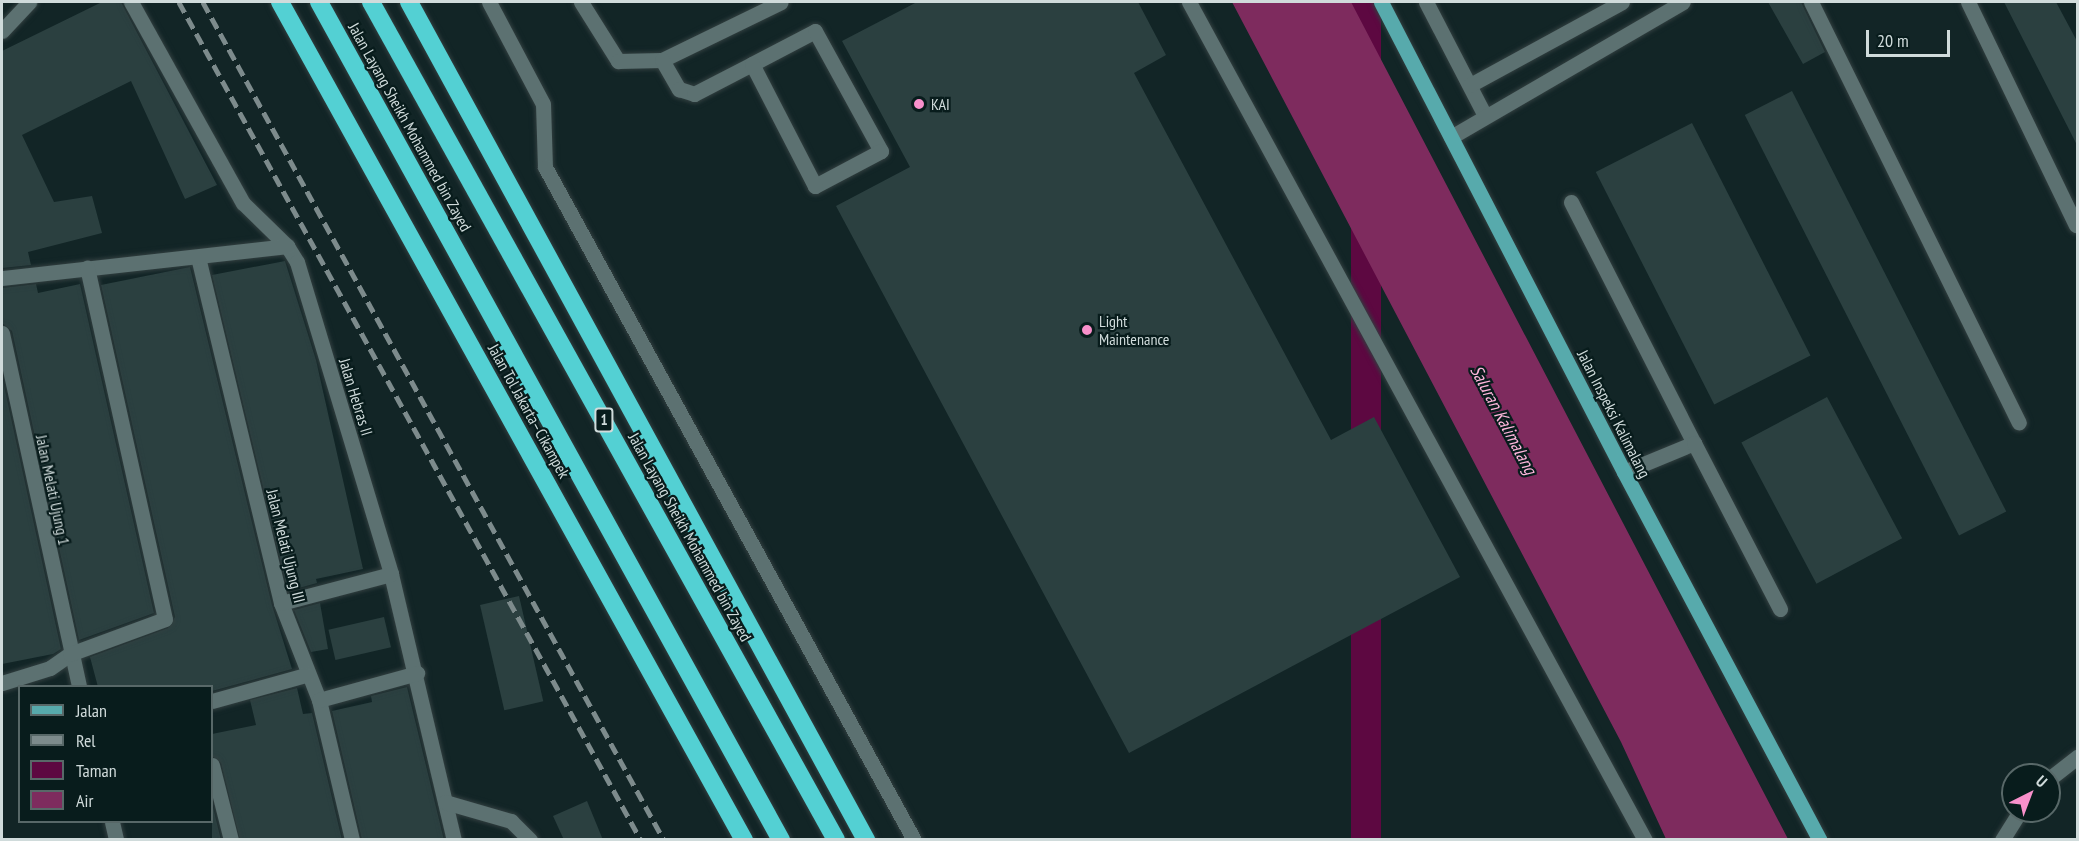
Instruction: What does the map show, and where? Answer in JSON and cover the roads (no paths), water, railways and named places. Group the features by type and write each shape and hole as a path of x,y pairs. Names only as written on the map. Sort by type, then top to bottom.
{"highway":[{"name":"Jalan Tol Jakarta–Cikampek","path":"280,2 744,840"},
{"name":"Jalan Layang Sheikh Mohammed bin Zayed","path":"319,2 781,840"},
{"name":"Jalan Layang Sheikh Mohammed bin Zayed","path":"371,2 836,840"},
{"name":"1","path":"409,2 866,840"}],"main road":[{"name":"Jalan Inspeksi Kalimalang","path":"1381,2 1624,472 1820,840"}],"street":[{"path":"2,32 29,2"},
{"name":"Jalan Hebras II","path":"130,2 243,203 287,246 297,262 391,574 417,673 454,840"},
{"path":"489,2 543,104 545,167 914,840"},
{"path":"581,2 618,61 662,60 781,2"},
{"path":"1189,2 1645,840"},
{"path":"1426,2 1485,116"},
{"path":"1470,86 1623,2"},
{"path":"1451,137 1683,2"},
{"path":"1811,2 2019,422"},
{"path":"1968,2 2076,225"},
{"path":"662,60 679,88 694,94 815,31 881,151 815,186 752,64"},
{"path":"1571,202 1780,609"},
{"path":"2,278 287,246"},
{"name":"Jalan Melati Ujung III","path":"198,257 281,603 306,675 319,700 352,840"},
{"path":"2,683 50,668 70,654 165,619 87,268"},
{"name":"Jalan Melati Ujung 1","path":"2,333 78,685"},
{"path":"1624,472 1694,443"},
{"path":"281,603 391,574"},
{"path":"319,700 417,673"},
{"path":"213,701 306,675"},
{"path":"2061,769 2078,756"},
{"path":"213,769 231,840"},
{"path":"445,802 511,821 530,840"},
{"path":"112,823 116,840"},
{"path":"2002,840 2013,823"}],"water":[{"name":"Saluran Kalimalang","path":"1232,2 1351,2 1788,839 1666,839 1621,742"}],"railway":[{"path":"179,2 641,840"},
{"path":"203,2 664,840"}],"place":[{"name":"KAI","path":"919,104"},
{"name":"Light Maintenance","path":"1087,330"}]}
